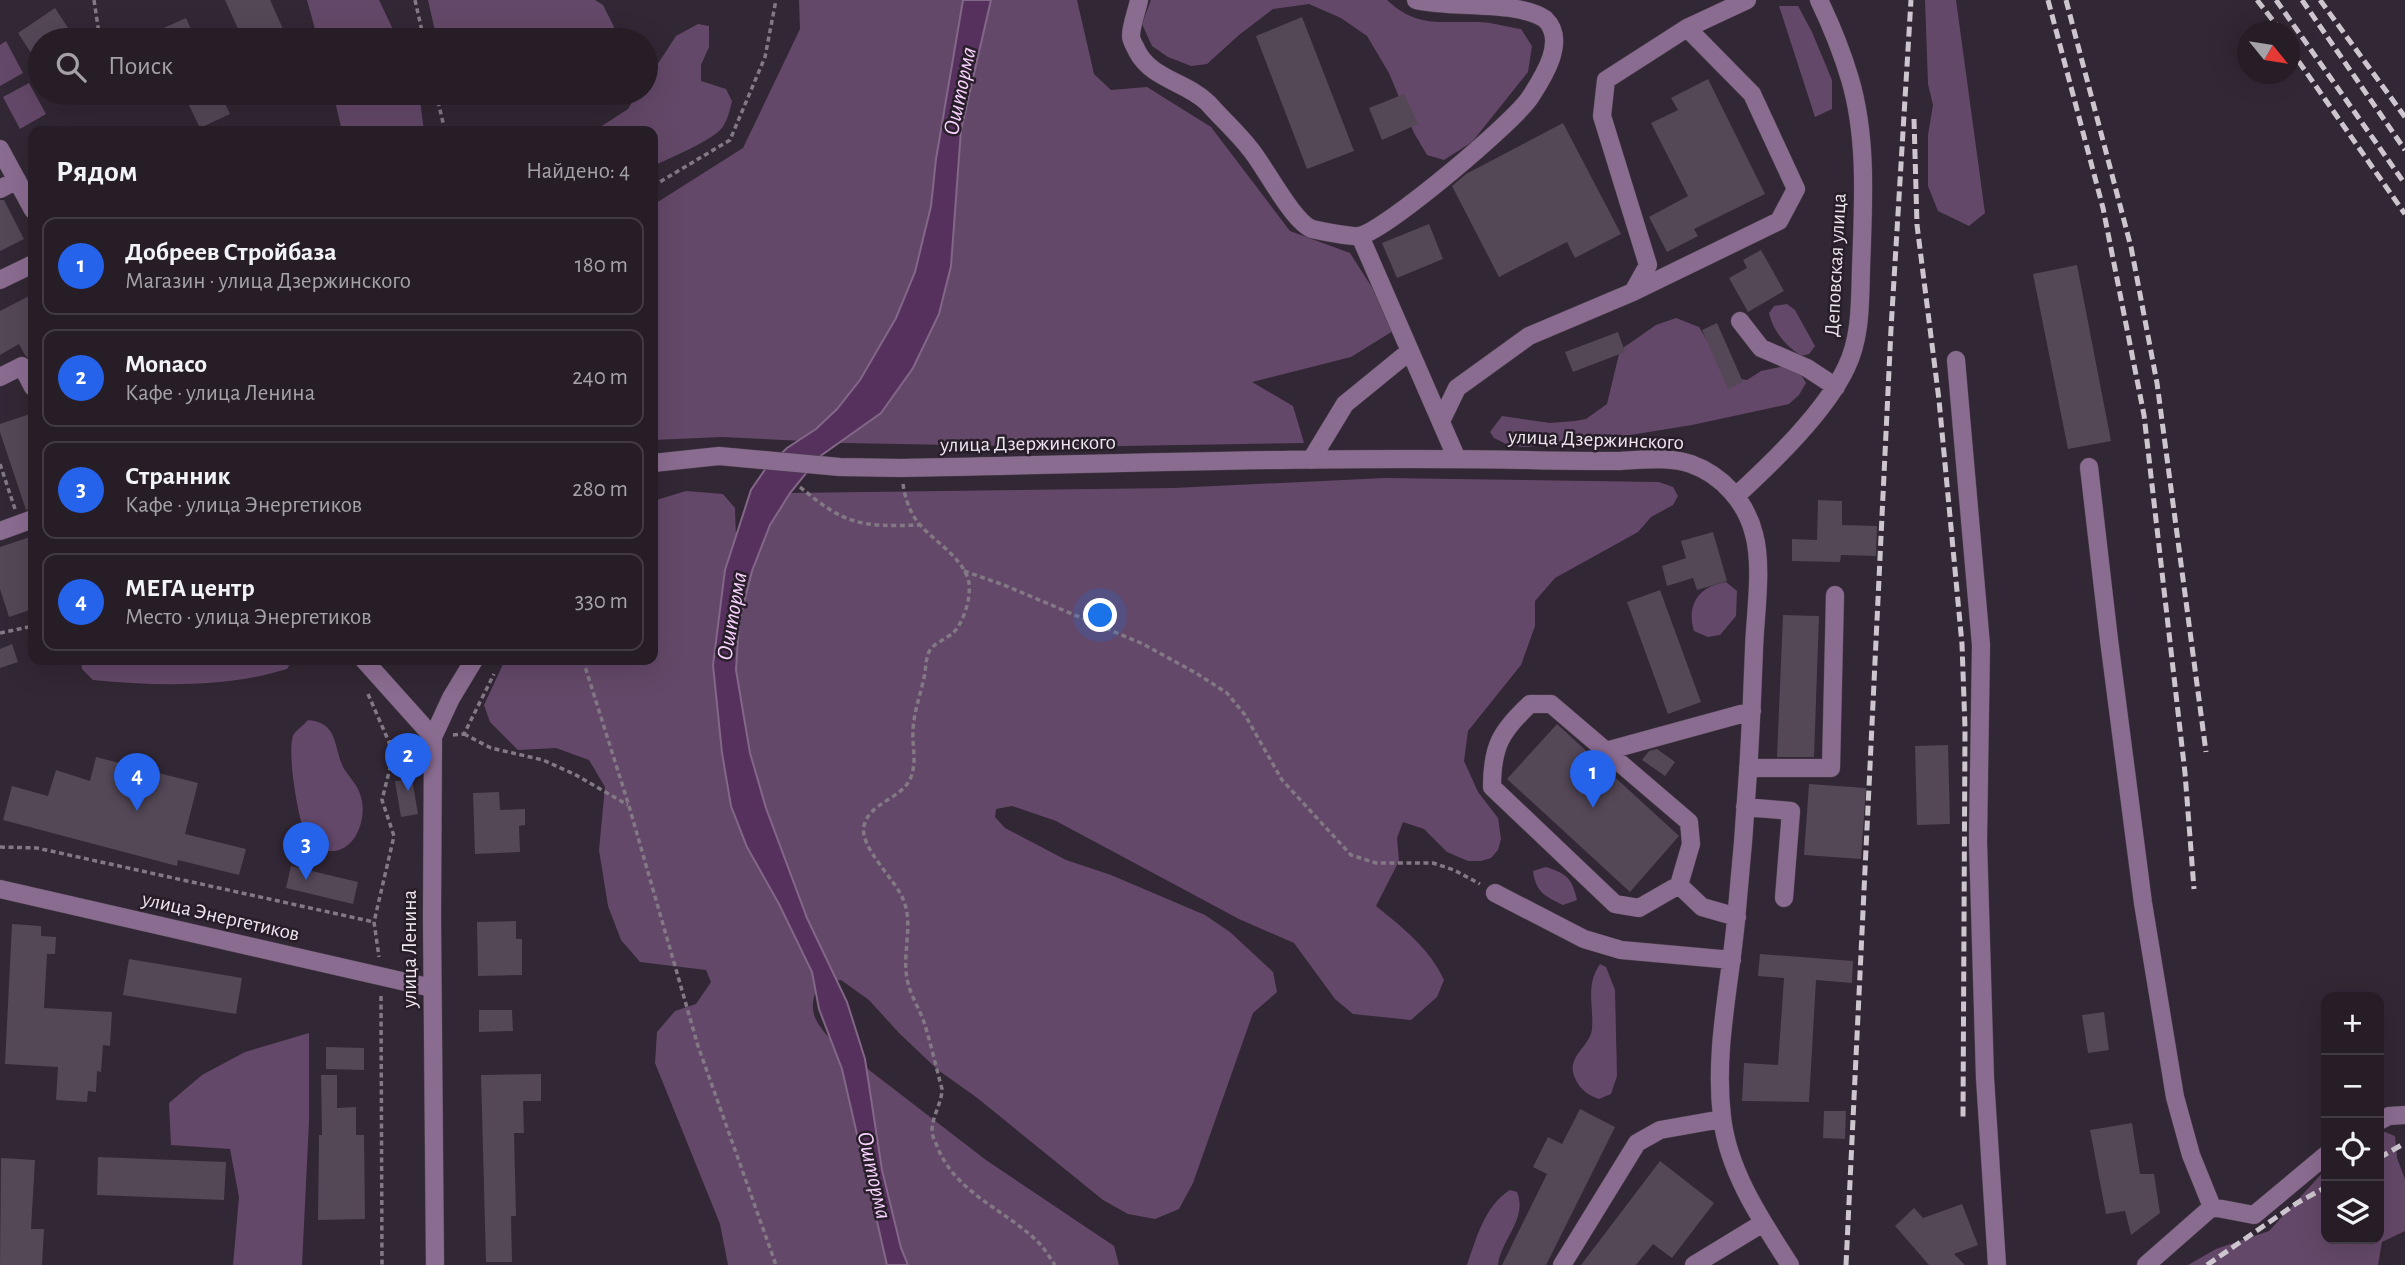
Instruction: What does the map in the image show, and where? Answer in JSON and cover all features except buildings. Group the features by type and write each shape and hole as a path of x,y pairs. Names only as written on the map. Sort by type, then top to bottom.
{"street":[{"path":"1139,0 1130,38 1141,58 1156,72 1200,95 1251,149 1285,201 1310,228 1360,236 1389,219 1451,173 1530,98 1553,53 1551,28 1544,18 1532,10 1507,3 1462,4 1416,0"},
{"path":"1633,292 1648,265 1602,116 1606,80 1687,28 1747,0"},
{"name":"Деповская улица","path":"1736,496 1821,408 1847,367 1857,340 1863,200 1857,109 1850,79 1819,0"},
{"path":"1441,421 1457,388 1528,336 1633,292 1779,221 1796,189 1752,94 1687,28"},
{"path":"0,149 28,201"},
{"path":"0,189 17,180"},
{"path":"1360,236 1457,459"},
{"path":"0,280 28,266"},
{"path":"1740,321 1761,348 1807,368 1836,387"},
{"path":"1311,460 1345,404 1410,351"},
{"path":"1956,360 1981,645 1979,883 1986,1105 1997,1265"},
{"path":"0,377 22,366 28,377"},
{"name":"улица Дзержинского","path":"658,462 719,456 840,467 901,468 1311,460 1675,460 1695,465 1716,477 1736,496 1749,518 1756,538 1757,568 1752,711 1737,917 1719,1069 1722,1119 1735,1168 1763,1223 1790,1265"},
{"path":"2089,467 2143,903 2175,1097 2191,1155 2212,1207"},
{"path":"0,531 26,522"},
{"path":"1748,768 1831,768 1835,595"},
{"path":"368,665 433,737 451,698 471,665"},
{"path":"1530,704 1551,705 1689,822 1691,844 1679,885 1639,908 1615,904 1492,787 1492,760 1508,724 1530,704"},
{"path":"1606,751 1752,711"},
{"name":"улица Ленина","path":"433,737 435,1265"},
{"path":"1745,807 1791,811 1784,898"},
{"path":"1679,885 1702,907 1737,917"},
{"name":"улица Энергетиков","path":"0,889 432,988"},
{"path":"1496,893 1584,939 1621,950 1732,960"},
{"path":"2384,1118 2405,1115"},
{"path":"1562,1265 1637,1143 1660,1130 1722,1119"},
{"path":"2212,1207 2254,1215 2321,1159"},
{"path":"2146,1265 2212,1207"},
{"path":"1695,1265 1763,1223"}],"path":[{"path":"94,0 98,28"},
{"path":"415,0 421,28"},
{"path":"658,183 730,140 765,57 776,0"},
{"path":"439,105 444,126"},
{"path":"0,464 26,522"},
{"path":"800,487 825,508 844,519 880,527 919,525"},
{"path":"905,498 919,525 964,571 969,582 968,597 962,619 955,631 930,649 925,664 913,732 915,754 911,780 873,811 864,825 865,836 869,848 894,881 905,902 908,918 905,958 907,980 925,1023 942,1089 932,1133 940,1154 950,1170 967,1188 1040,1243 1055,1265"},
{"path":"964,571 1004,585 1143,644 1227,693 1245,715 1262,749 1282,779 1350,855 1376,863 1433,863 1454,870 1496,893"},
{"path":"0,633 28,627"},
{"path":"585,665 629,806 698,1046 776,1265"},
{"path":"464,734 491,748 543,760 574,774 629,806"},
{"path":"0,847 37,848 374,922"}],"shaded area":[{"path":"307,0 379,0 392,28 315,28"},
{"path":"428,0 595,0 603,5 614,27 614,28 434,28"},
{"path":"799,0 1077,0 1094,74 1111,90 1147,87 1211,127 1290,231 1350,253 1373,289 1393,331 1351,357 1252,382 1293,406 1304,443 1062,447 845,443 722,437 658,440 658,202 743,148 800,29"},
{"path":"1151,0 1387,0 1408,15 1419,19 1482,22 1521,29 1532,46 1528,72 1472,142 1444,160 1427,155 1414,133 1389,73 1367,36 1341,18 1309,4 1273,9 1207,64 1191,66 1168,57 1152,46 1142,24"},
{"path":"1925,0 1956,0 1985,213 1969,226 1938,211 1928,186 1928,135 1933,105 1928,84"},
{"path":"1779,6 1798,6 1832,80 1832,109 1815,117"},
{"path":"698,24 709,26 709,47 701,65 701,81 726,89 732,101 727,118 717,133 658,164 658,126 602,126 630,105 658,105 658,64 676,36"},
{"path":"6,41 23,73 0,86 0,45"},
{"path":"28,84 28,105 41,105 46,114 20,129 3,97"},
{"path":"336,105 421,105 423,126 341,126"},
{"path":"1787,304 1795,310 1815,346 1809,354 1801,356 1795,352 1773,326 1769,313 1774,306"},
{"path":"1676,318 1699,327 1729,377 1747,380 1761,371 1785,366 1799,371 1806,383 1799,395 1789,404 1692,425 1581,443 1523,447 1508,445 1494,438 1490,432 1502,416 1550,423 1586,419 1607,404 1620,350 1656,325"},
{"path":"1385,478 1659,482 1673,487 1678,496 1673,505 1651,517 1638,532 1555,578 1535,601 1535,626 1521,665 1468,731 1464,761 1478,792 1498,818 1501,839 1498,850 1491,858 1468,861 1447,852 1424,829 1403,822 1397,838 1399,861 1376,906 1423,948 1444,980 1437,997 1411,1020 1353,1014 1335,999 1294,943 1239,919 1056,821 1012,806 996,809 995,817 1005,828 1066,860 1111,875 1205,915 1230,932 1273,972 1277,992 1253,1013 1193,1183 1179,1209 1155,1219 1128,1214 1103,1200 976,1097 938,1070 869,1000 841,980 819,983 813,1002 814,1016 834,1043 986,1160 1114,1246 1119,1265 728,1265 720,1224 655,1063 657,1032 675,1011 696,1004 711,982 706,970 640,962 621,940 608,906 599,850 605,787 589,760 556,748 518,750 490,722 484,705 503,665 658,665 658,499 686,491 723,494 735,508 736,538 743,547 770,525 790,493 1173,488"},
{"path":"1726,582 1737,591 1736,616 1720,635 1708,637 1694,631 1692,613 1697,598 1708,588"},
{"path":"82,665 289,665 287,669 240,680 191,684 93,680"},
{"path":"308,720 325,725 330,730 343,767 360,794 360,826 349,844 340,850 330,851 316,846 307,837 300,818 292,771 292,744 294,734"},
{"path":"1546,867 1568,878 1577,900 1563,905 1542,893 1536,884 1533,871"},
{"path":"1600,964 1606,967 1615,990 1617,1076 1611,1094 1599,1099 1582,1089 1573,1071 1573,1064 1592,1029 1591,988"},
{"path":"309,1033 309,1121 302,1265 233,1265 239,1197 230,1149 171,1145 169,1103 202,1075 245,1052"},
{"path":"2384,1132 2395,1136 2397,1158 2405,1179 2405,1231 2384,1241"},
{"path":"2321,1174 2321,1244 2382,1244 2378,1265 2188,1265 2216,1249 2269,1231"},
{"path":"1510,1190 1517,1192 1519,1211 1498,1265 1467,1265 1488,1213 1501,1196"}],"water":[{"name":"Ошторма","path":"963,0 991,0 961,130 951,266 939,314 913,368 881,413 819,457 790,493 770,525 752,571 739,622 736,670 750,753 766,808 807,918 847,1002 865,1059 882,1170 901,1248 908,1265 887,1265 842,1069 819,1009 812,972 747,847 731,806 722,753 713,665 725,570 751,490 766,468 787,448 816,429 837,409 860,380 896,318 915,272 931,206 936,159"}],"railway":[{"path":"1846,1265 1891,329 1911,0"},
{"path":"2048,0 2103,208 2144,415 2185,773 2194,889"},
{"path":"2066,0 2131,247 2157,383 2206,752"},
{"path":"2257,0 2273,21"},
{"path":"2276,0 2405,184"},
{"path":"2302,0 2405,150"},
{"path":"2320,0 2405,117"},
{"path":"2300,63 2405,214"},
{"path":"1914,119 1917,225 1939,400 1962,644 1965,728 1963,1119"},
{"path":"2384,1155 2405,1143"},
{"path":"2207,1265 2297,1203 2321,1190"}],"place":[{"name":"Monaco","path":"408,791"},
{"name":"Добреев Стройбаза","path":"1593,808"},
{"name":"МЕГА центр","path":"137,811"},
{"name":"Странник","path":"306,880"}]}
